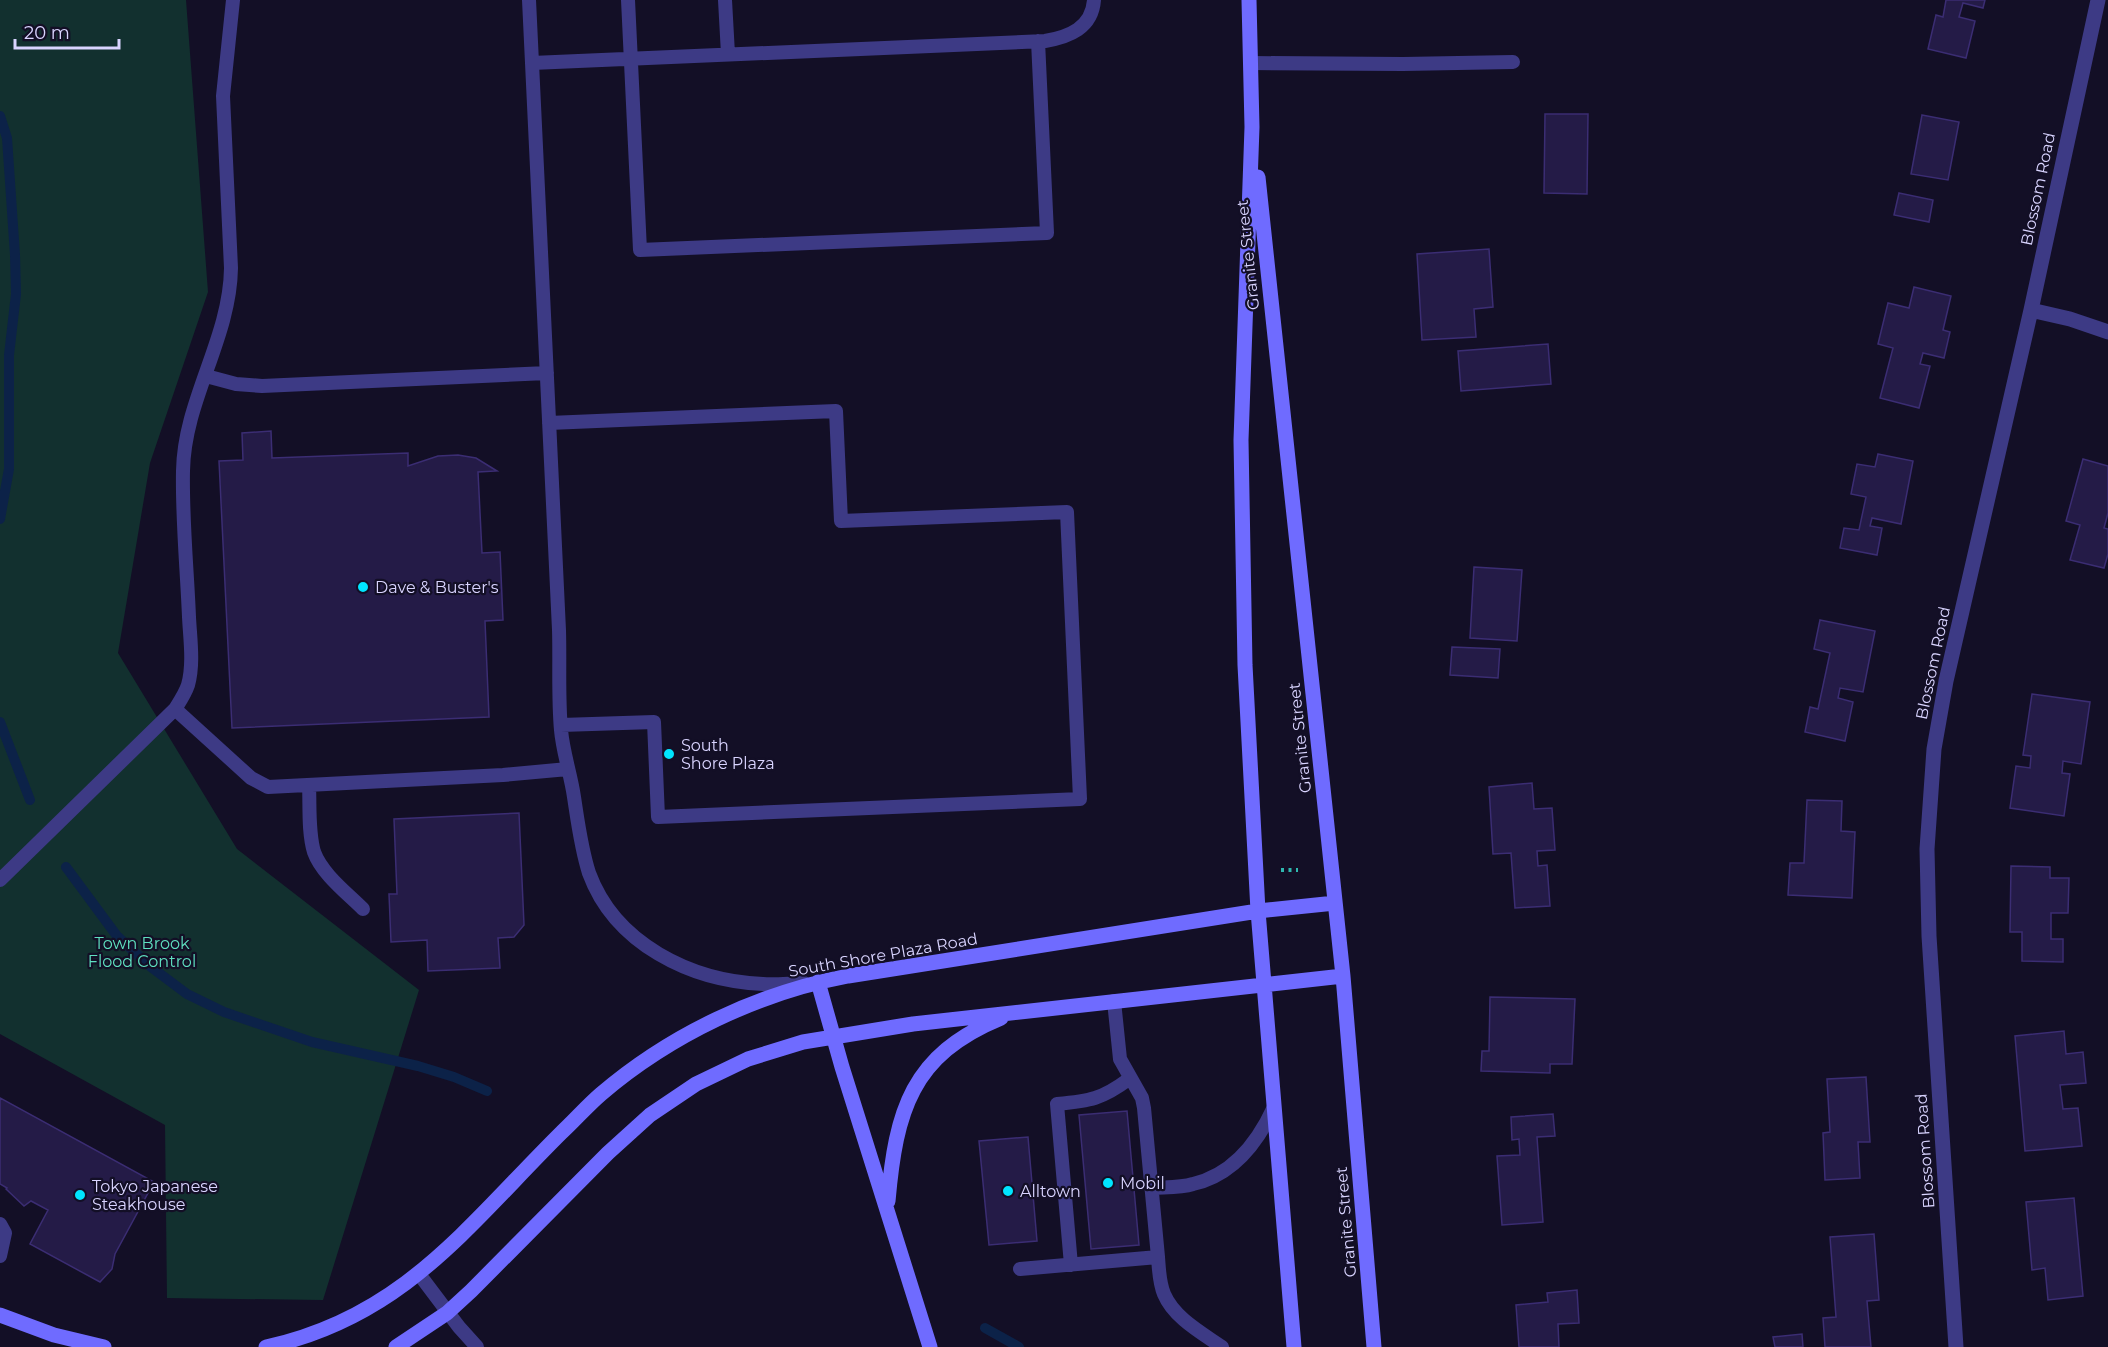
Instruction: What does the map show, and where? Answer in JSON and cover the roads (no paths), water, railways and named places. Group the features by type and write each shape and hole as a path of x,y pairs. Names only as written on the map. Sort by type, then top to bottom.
{"street":[{"name":"Granite Street","path":"1249,0 1252,127 1241,440 1247,699 1258,911 1294,1347"},
{"name":"Blossom Road","path":"1956,1347 1929,936 1927,849 1934,749 1946,681 2031,310 2098,0"},
{"name":"Granite Street","path":"1252,127 1343,976 1374,1347"},
{"path":"2031,310 2070,319 2108,332"},
{"name":"South Shore Plaza Road","path":"266,1347 349,1320 394,1293 464,1234 598,1096 621,1077 702,1027 787,990 818,982 1258,911 1335,903"},
{"path":"396,1347 447,1312 497,1267 608,1153 650,1115 696,1084 748,1059 777,1049 913,1024 1343,976"},
{"path":"818,982 930,1347"},
{"path":"887,1210 893,1154 911,1091 921,1076 950,1047 969,1033 1015,1012"},
{"path":"0,1315 36,1329 104,1347"}],"lane":[{"path":"0,880 175,709 189,683 184,458 190,423 225,315 230,286 224,96 233,0"},
{"path":"529,0 561,725 578,829 590,875 610,912 621,926 652,952 695,971 720,978 764,984 818,982"},
{"path":"628,0 640,250 1047,233 1038,41"},
{"path":"725,0 728,54"},
{"path":"532,63 1038,41 1065,37 1077,31 1089,18 1094,0"},
{"path":"1251,63 1513,62"},
{"path":"206,376 236,384 262,386 547,373"},
{"path":"549,423 836,411 841,521 1066,512 1080,799 658,817 654,722 561,725"},
{"path":"175,709 259,784 268,787 502,775 568,769"},
{"path":"309,785 312,843 315,853 331,876 363,909"},
{"path":"1114,1001 1120,1059 1142,1098 1144,1108 1160,1281 1164,1294 1170,1305 1190,1324 1222,1347"},
{"path":"1071,1264 1057,1104 1089,1101 1103,1096 1130,1079"},
{"path":"1152,1188 1202,1182 1228,1168 1259,1137 1274,1107"},
{"path":"0,1224 5,1233 0,1256"},
{"path":"1020,1269 1158,1257"},
{"path":"419,1274 477,1347"}],"waterway":[{"path":"0,116 7,138 16,294 9,355 9,469 0,519"},
{"path":"0,722 30,800"},
{"path":"66,867 117,936 151,967 187,994 224,1012 312,1042 418,1066 454,1077 487,1091"},
{"path":"985,1328 1019,1347"}],"place":[{"name":"Dave & Buster's","path":"363,587"},
{"name":"South Shore Plaza","path":"669,754"},
{"name":"Mobil","path":"1108,1183"},
{"name":"Alltown","path":"1008,1191"},
{"name":"Tokyo Japanese Steakhouse","path":"80,1195"}],"park label":[{"name":"Town Brook Flood Control","path":"142,952"}]}
